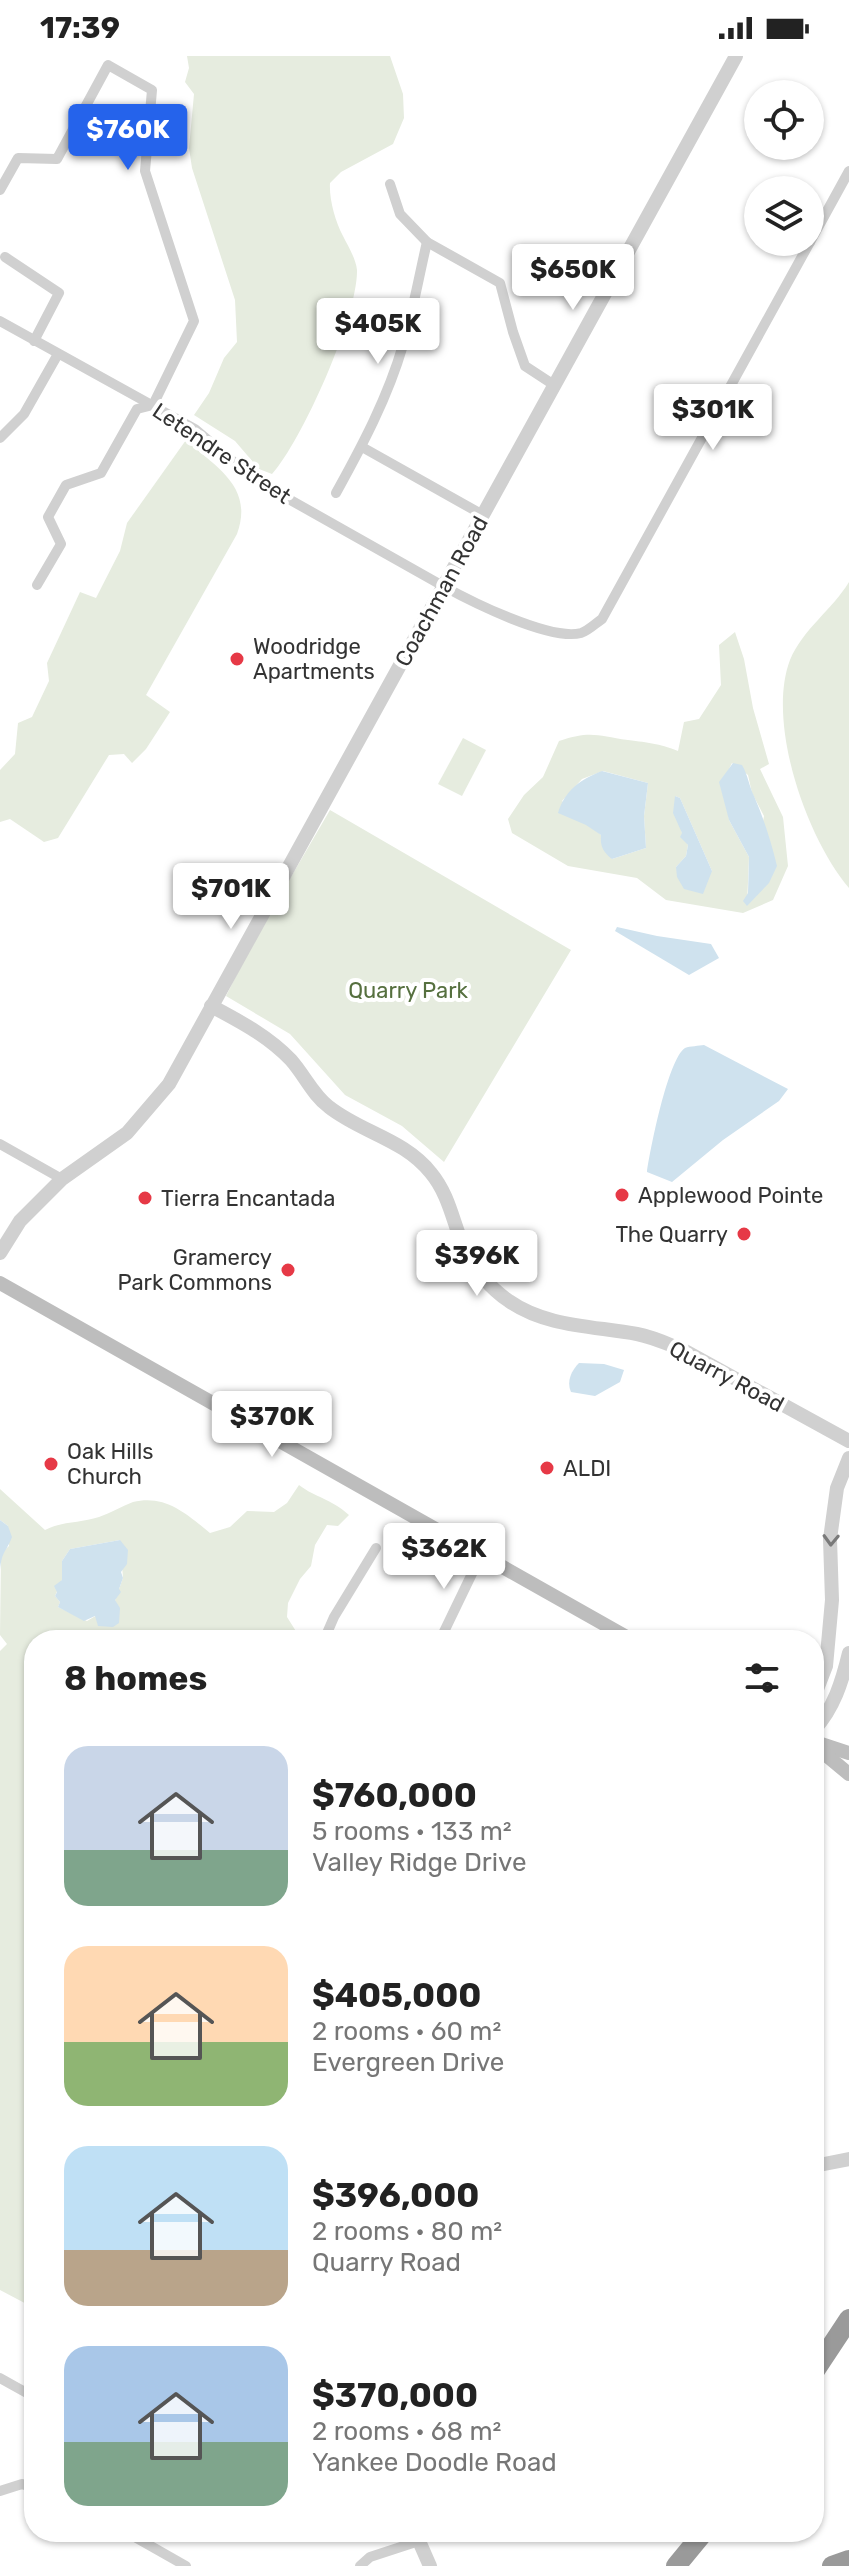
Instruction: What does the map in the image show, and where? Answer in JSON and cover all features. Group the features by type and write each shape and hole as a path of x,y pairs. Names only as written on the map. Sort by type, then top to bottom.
{"highway":[{"path":"824,2357 849,2319"},
{"path":"676,2566 696,2542"},
{"path":"832,2566 849,2560"}],"main road":[{"path":"0,1283 614,1630"},
{"path":"824,1746 849,1753"},
{"path":"824,1752 849,1774"}],"street":[{"name":"Coachman Road","path":"0,1253 20,1221 62,1179 127,1133 169,1084 736,56"},
{"path":"0,190 18,158 57,159 108,65 152,90 145,171 194,321 153,405 137,409 101,473 66,485 48,517 61,544 37,585"},
{"name":"Letendre Street","path":"824,217 849,171"},
{"path":"390,184 400,214 427,242 500,283 525,366 554,385"},
{"path":"336,493 362,447 387,391 403,345 427,242"},
{"name":"Letendre Street","path":"0,321 195,429 255,480 443,586 474,602 558,634 583,632 602,619 802,256"},
{"path":"5,257 59,293 34,341"},
{"path":"0,438 24,414 58,354"},
{"path":"362,447 483,515"},
{"name":"Quarry Road","path":"211,1006 272,1041 329,1107 411,1152 432,1173 449,1202 466,1252 483,1277 507,1300 525,1311 558,1321 658,1339 849,1441"},
{"path":"0,1144 62,1179"},
{"path":"824,1671 832,1600 830,1539 837,1488 849,1458"},
{"path":"328,1630 376,1548"},
{"path":"445,1630 481,1555"},
{"path":"824,1719 841,1685 849,1653"},
{"path":"824,2164 849,2159"},
{"path":"0,2378 24,2391"},
{"path":"0,2491 24,2485"},
{"path":"144,2542 186,2566"},
{"path":"360,2566 370,2557 405,2542"},
{"path":"421,2542 430,2566"}],"green space":[{"path":"187,56 390,56 403,94 404,118 393,144 341,172 330,183 335,217 357,270 355,290 326,376 298,435 272,474 259,469 235,441 194,415 209,393 224,358 237,342 235,300 192,168 189,148 194,94 185,82 189,68"},
{"path":"186,440 230,480 237,491 241,518 237,534 146,695 170,712 146,749 132,763 124,754 109,755 58,838 44,842 10,819 0,822 0,770 15,754 18,723 32,717 49,681 47,663 80,592 96,598 120,551 127,523"},
{"path":"849,582 849,888 833,867 806,811 787,747 783,715 784,686 790,660 802,639"},
{"path":"735,632 769,764 760,769 783,817 788,866 773,900 743,913 666,900 637,878 568,866 512,833 508,819 524,795 543,777 559,741 594,735 678,751 684,722 699,719 721,685 719,645","holes":["732,763 748,775 752,793 764,816 747,906 749,857 729,820 726,775","603,771 648,783 644,816 646,848 612,859 601,835 562,801 582,779","675,796 680,798 712,871 676,867 686,856 688,845 682,833"]},
{"path":"463,738 486,750 462,796 438,784"},
{"name":"Quarry Park","path":"330,810 571,950 444,1162 402,1126 345,1095 290,1034 226,996 252,944"},
{"path":"299,1485 349,1515 338,1526 327,1525 315,1545 311,1566 300,1579 288,1603 287,1617 295,1630 24,1630 24,2303 0,2290 0,1651 7,1644 0,1635 1,1553 9,1546 8,1526 0,1520 0,1489 45,1530 99,1517 145,1500 175,1507 210,1533 230,1527 247,1511 274,1512 287,1503","holes":["120,1540 123,1578 116,1604 87,1621 58,1607 60,1602 55,1596 62,1580 62,1561 70,1549"]}],"water":[{"path":"733,763 742,765 746,773 777,866 769,883 747,906 743,901 748,893 749,857 729,820 719,782"},
{"path":"602,771 648,783 644,816 646,848 612,859 603,848 601,835 558,813 575,786"},
{"path":"675,796 680,798 712,871 703,894 684,889 677,877 676,867 686,856 688,845 680,837 682,833 673,813"},
{"path":"617,927 711,944 719,958 689,975 615,931"},
{"path":"704,1045 788,1089 779,1101 723,1140 672,1182 647,1172 656,1126 666,1086 679,1056 685,1048"},
{"path":"579,1363 604,1364 624,1370 620,1382 595,1396 571,1392 570,1376"},
{"path":"0,1520 8,1526 12,1537 0,1570"},
{"path":"120,1540 128,1550 127,1564 121,1572 121,1592 115,1600 120,1608 119,1623 113,1627 98,1626 95,1616 84,1621 58,1607 60,1602 55,1596 54,1586 62,1580 62,1561 70,1549"}],"place":[{"name":"Woodridge Apartments","path":"237,659"},
{"name":"Applewood Pointe","path":"622,1195"},
{"name":"Tierra Encantada","path":"145,1198"},
{"name":"The Quarry","path":"744,1234"},
{"name":"Gramercy Park Commons","path":"288,1270"},
{"name":"Oak Hills Church","path":"51,1464"},
{"name":"ALDI","path":"547,1468"}]}
